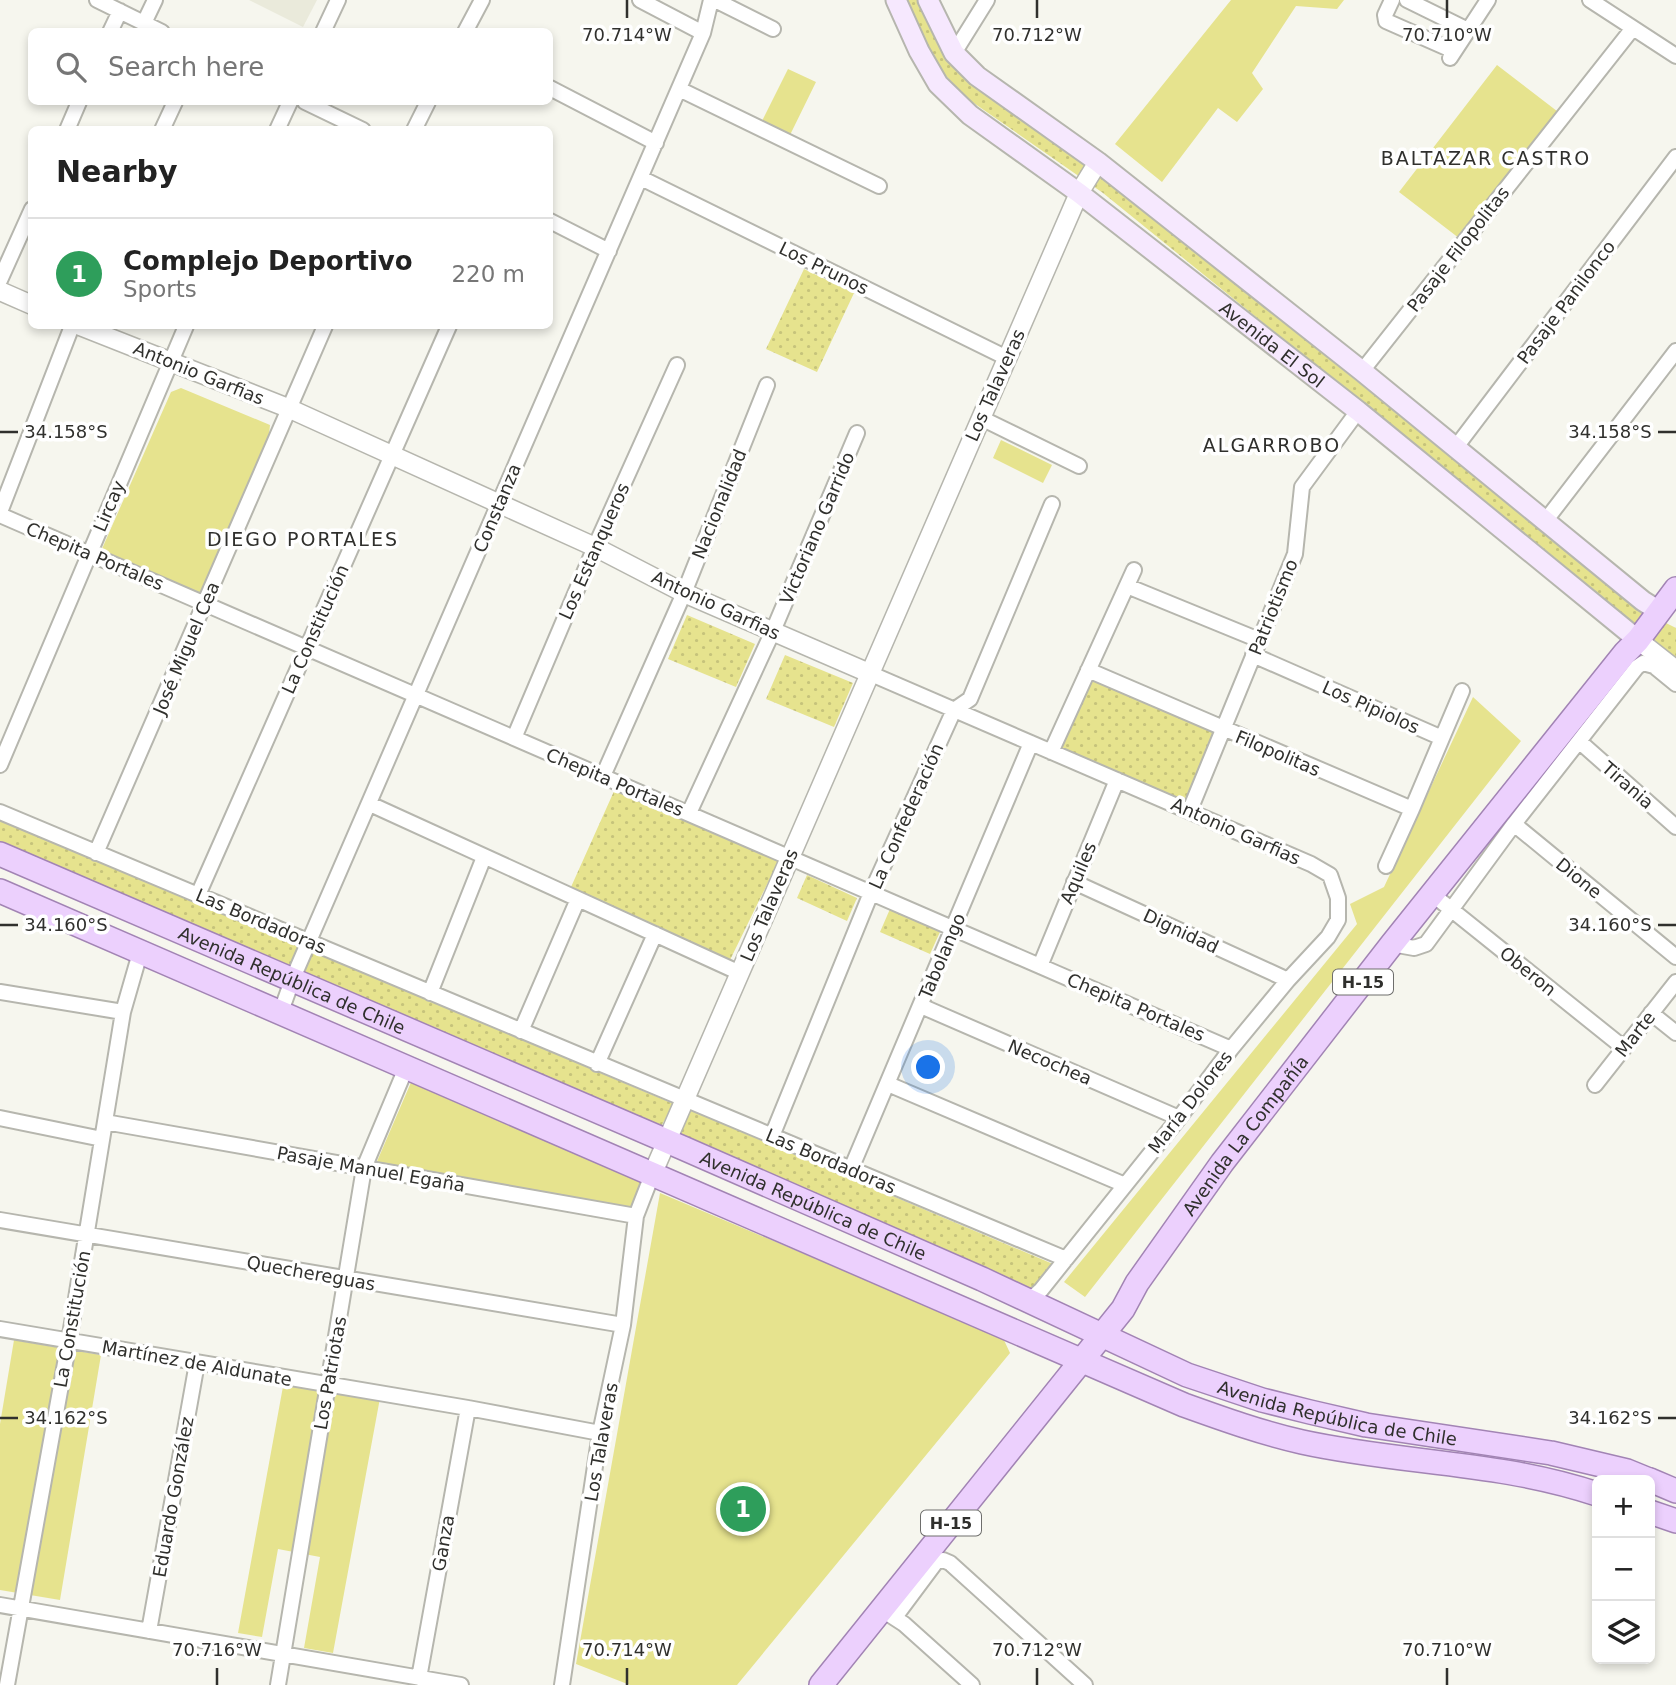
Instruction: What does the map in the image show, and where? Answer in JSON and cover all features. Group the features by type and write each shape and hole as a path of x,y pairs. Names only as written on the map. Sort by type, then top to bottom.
{"main road":[{"name":"Avenida El Sol","path":"896,0 937,84 970,116 1079,193 1357,411 1637,640"},
{"name":"Avenida El Sol","path":"928,0 954,53 977,76 1098,162 1362,371 1643,601 1667,615"},
{"name":"Avenida La Compañía","path":"821,1685 887,1613 1083,1361 1123,1309 1137,1283 1222,1163 1392,944 1637,640 1667,615 1676,589"},
{"name":"Avenida República de Chile","path":"0,854 665,1140 1029,1301 1188,1375 1262,1400 1366,1424 1551,1453 1637,1475"},
{"name":"Avenida República de Chile","path":"0,891 1184,1405 1292,1439 1351,1450 1495,1468 1541,1477 1592,1492"},
{"name":"Avenida República de Chile","path":"1655,1482 1676,1491"},
{"path":"1655,1514 1676,1521"}],"street":[{"path":"97,0 154,28"},
{"path":"144,23 155,0"},
{"path":"325,28 338,0"},
{"path":"467,28 482,0"},
{"path":"640,0 703,33"},
{"path":"713,0 773,29"},
{"name":"Constanza","path":"279,1014 656,143 703,33 713,0"},
{"path":"954,53 987,0"},
{"path":"1392,0 1385,15 1386,21 1452,55 1488,0"},
{"path":"1407,0 1468,30"},
{"path":"1590,0 1676,57"},
{"path":"112,28 120,11"},
{"name":"Pasaje Filopolitas","path":"1362,371 1633,29"},
{"path":"679,89 879,186"},
{"path":"553,90 656,143"},
{"path":"69,126 78,105"},
{"path":"164,126 174,105"},
{"path":"279,126 289,105"},
{"path":"311,105 355,126"},
{"path":"416,126 427,105"},
{"name":"Pasaje Panilonco","path":"1456,447 1676,157"},
{"name":"Los Talaveras","path":"562,1685 600,1433 623,1325 636,1216 665,1140 1079,193 1098,162"},
{"name":"Los Prunos","path":"641,178 1007,358"},
{"path":"0,280 28,218"},
{"path":"553,223 609,251"},
{"path":"0,291 28,303"},
{"path":"0,513 71,329"},
{"name":"Antonio Garfias","path":"88,329 288,408 499,502 684,593 1311,864 1330,875 1338,898"},
{"name":"Lircay","path":"0,765 185,329"},
{"name":"José Miguel Cea","path":"96,853 324,329"},
{"name":"La Constitución","path":"198,895 448,329"},
{"path":"1546,520 1676,351"},
{"name":"Los Estanqueros","path":"514,738 595,547 677,365"},
{"name":"Nacionalidad","path":"603,776 684,593 767,385"},
{"name":"Patriotismo","path":"1190,810 1295,554 1302,487 1357,411"},
{"path":"981,418 1079,466"},
{"name":"Victoriano Garrido","path":"689,813 773,632 857,433"},
{"name":"La Confederación","path":"772,1136 871,893 954,710 970,699 1052,504"},
{"name":"Chepita Portales","path":"0,513 1231,1049"},
{"path":"1051,752 1134,570"},
{"path":"1127,586 1259,640"},
{"name":"Avenida El Sol","path":"1637,640 1676,670"},
{"name":"Los Pipiolos","path":"1253,655 1442,738 1462,691"},
{"path":"1392,944 1414,948 1426,944 1514,824 1637,667 1643,663 1654,666 1676,684"},
{"name":"Filopolitas","path":"1088,670 1412,809"},
{"path":"1386,866 1442,738"},
{"name":"Tirania","path":"1580,742 1676,827"},
{"name":"Tabolango","path":"851,1169 1031,743"},
{"name":"Aquiles","path":"1040,966 1117,780"},
{"path":"370,804 740,973"},
{"name":"Las Bordadoras","path":"0,812 1066,1259"},
{"name":"Dione","path":"1514,824 1676,957"},
{"path":"430,993 484,857"},
{"name":"Dignidad","path":"1074,882 1288,980"},
{"name":"Oberon","path":"1432,894 1624,1048"},
{"name":"María Dolores","path":"1029,1301 1066,1259 1231,1049 1328,937 1338,920 1338,898"},
{"path":"521,1031 578,899"},
{"path":"597,1064 655,934"},
{"name":"La Constitución","path":"7,1685 69,1341 123,1013 140,953"},
{"name":"Marte","path":"1595,1085 1676,983"},
{"path":"0,992 123,1013"},
{"name":"Necochea","path":"921,1006 1179,1118"},
{"path":"1651,1013 1676,1033"},
{"name":"Los Patriotas","path":"278,1685 364,1168 406,1068"},
{"path":"888,1084 1125,1185"},
{"path":"0,1118 102,1139"},
{"name":"Pasaje Manuel Egaña","path":"105,1122 636,1216"},
{"name":"Quechereguas","path":"0,1220 623,1325"},
{"name":"Martínez de Aldunate","path":"0,1329 600,1433"},
{"name":"Eduardo González","path":"149,1631 197,1363"},
{"name":"Ganza","path":"419,1678 468,1408"},
{"path":"971,1685 887,1613 936,1562 943,1560 950,1563 1085,1685"},
{"path":"0,1605 461,1685"}],"shaded area":[{"path":"249,0 317,0 303,27"},
{"path":"902,0 921,0 946,50 1642,611 1676,628 1676,663 1103,193 968,99 933,62"},
{"path":"1231,0 1344,0 1337,9 1296,6 1252,73 1263,89 1237,122 1218,108 1162,182 1115,144"},
{"path":"1497,65 1566,118 1468,245 1399,192"},
{"path":"788,69 816,82 790,135 762,121"},
{"path":"804,269 854,293 817,372 766,349"},
{"path":"181,388 270,425 269,435 200,594 194,595 106,559 101,551 171,392"},
{"path":"1001,440 1052,465 1043,483 993,458"},
{"path":"687,615 755,644 736,687 668,659"},
{"path":"785,655 853,683 834,727 766,699"},
{"path":"1088,670 1217,727 1182,808 1051,752"},
{"path":"1473,697 1521,741 1085,1297 1064,1282 1357,924 1350,904 1384,887"},
{"path":"615,789 779,860 730,960 571,887"},
{"path":"0,819 302,945 287,969 0,847"},
{"path":"807,875 857,898 847,921 797,898"},
{"path":"890,909 940,932 930,954 880,932"},
{"path":"313,951 674,1104 660,1128 304,974"},
{"path":"412,1080 642,1180 631,1209 375,1166"},
{"path":"690,1110 1053,1264 1029,1292 676,1137"},
{"path":"660,1193 1003,1338 1010,1353 737,1685 630,1685 576,1664"},
{"path":"14,1340 101,1355 60,1600 0,1590 0,1424"},
{"path":"284,1381 380,1398 333,1653 304,1648 320,1557 278,1549 262,1637 238,1633"}],"place":[{"name":"Complejo Deportivo","path":"743,1509"}],"district":[{"name":"BALTAZAR CASTRO","path":"1486,158"},
{"name":"ALGARROBO","path":"1272,445"},
{"name":"DIEGO PORTALES","path":"303,539"}]}
